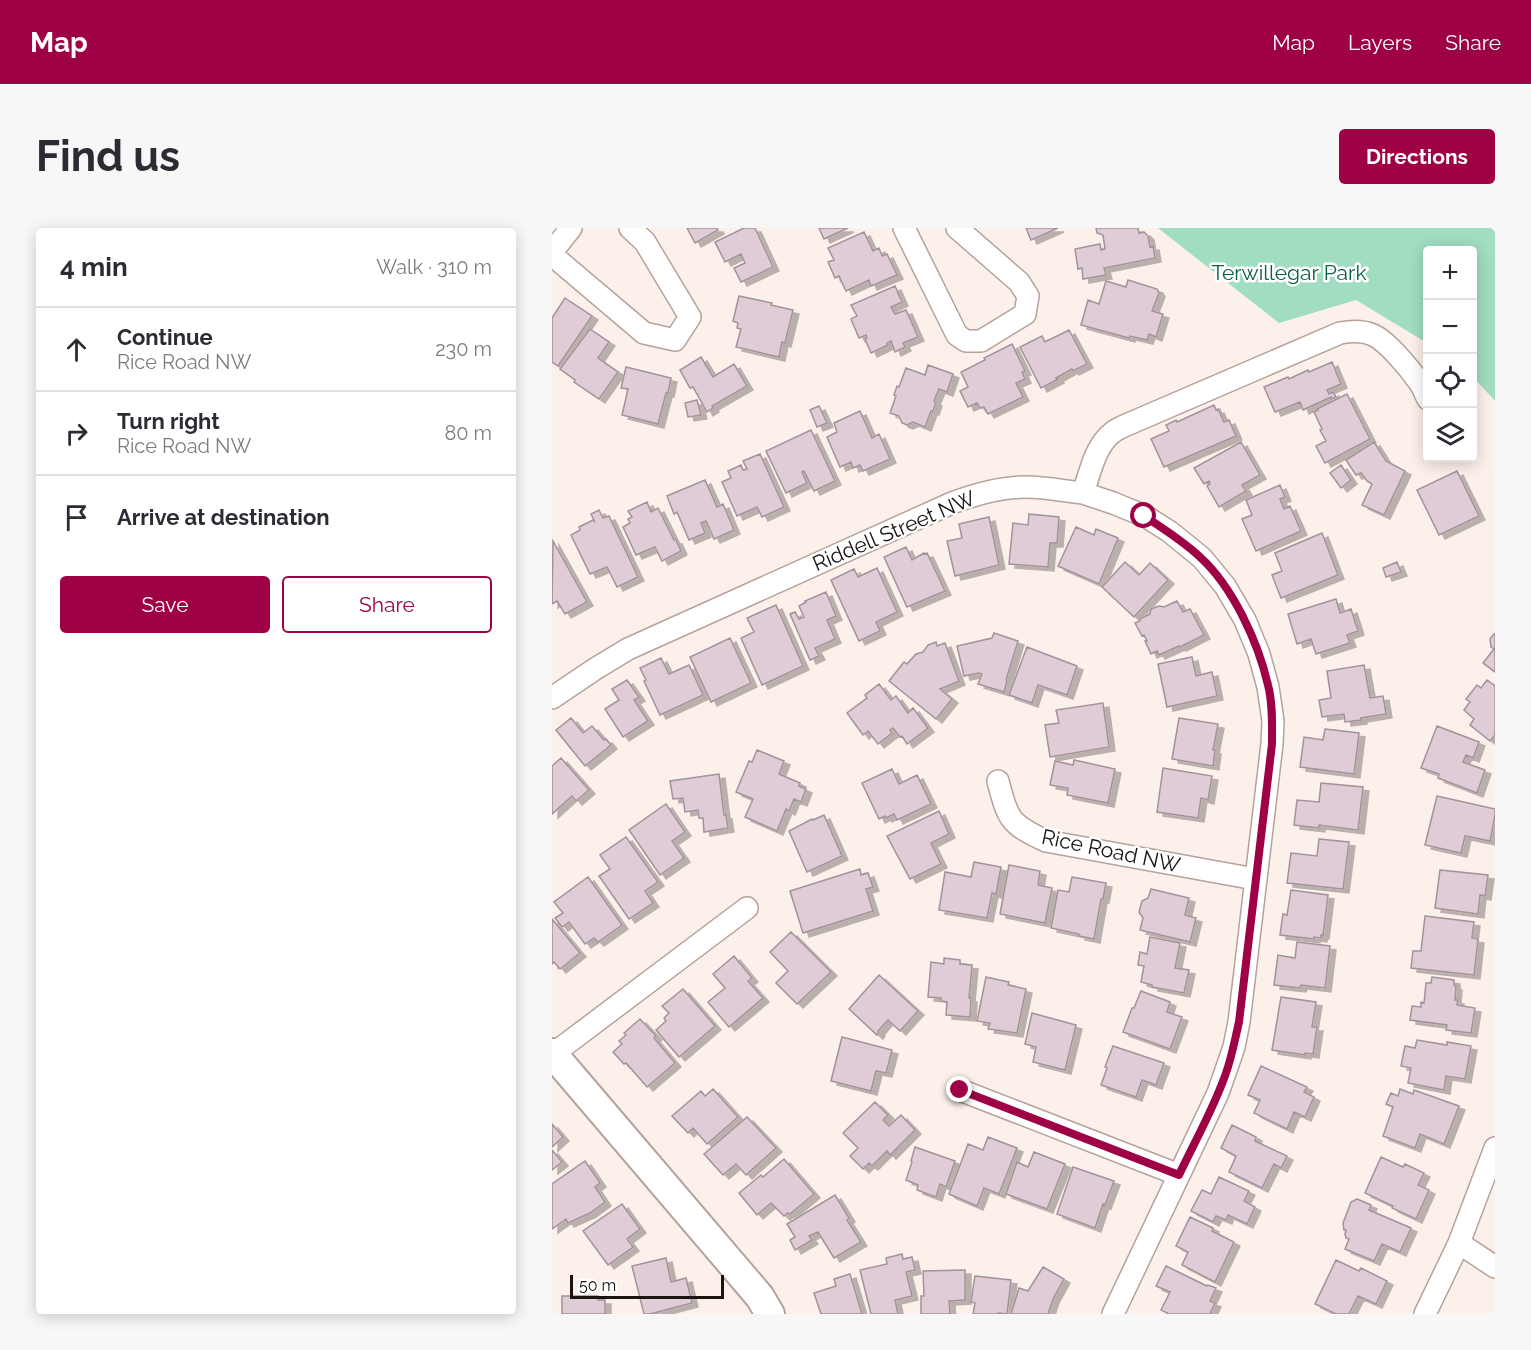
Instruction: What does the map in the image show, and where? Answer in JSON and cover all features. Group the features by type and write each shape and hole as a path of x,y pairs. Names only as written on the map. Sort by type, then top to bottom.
{"street":[{"path":"571,228 552,253 644,333 675,340 690,317 645,242 630,228"},
{"path":"904,228 957,335 966,340 981,341 1025,315 1028,296 1019,282 957,228"},
{"path":"1113,1314 1218,1093 1234,1047 1239,1022 1271,755 1273,721 1269,687 1245,620 1225,586 1202,558 1170,532 1144,516 1083,493 1102,444 1111,433 1340,333 1364,332 1384,342 1423,389"},
{"name":"Riddell Street NW","path":"552,698 628,649 952,503 976,494 1000,489 1027,487 1083,493"},
{"name":"Rice Road NW","path":"998,781 1011,819 1021,829 1046,841 1255,879"},
{"path":"747,908 552,1054 760,1297 770,1314"},
{"path":"960,1090 1179,1175"},
{"path":"1425,1314 1459,1243 1495,1148"},
{"path":"1459,1243 1495,1267"}],"green space":[{"name":"Terwillegar Park","path":"1158,228 1495,228 1495,401 1477,381 1477,246 1423,246 1423,341 1356,300 1279,323"}],"building":[{"path":"687,228 717,228 718,230 695,243"},
{"path":"744,228 755,228 773,267 741,282 734,268 745,263 741,254 725,262 715,242"},
{"path":"819,228 848,228 824,239"},
{"path":"1026,228 1058,228 1031,240"},
{"path":"1096,228 1138,228 1139,233 1144,232 1148,236 1155,258 1104,268 1106,275 1083,279 1082,268 1078,269 1075,249 1100,244 1101,250 1105,249 1103,235 1097,233"},
{"path":"864,232 873,251 879,248 882,256 887,254 897,275 871,286 869,280 846,291 839,276 835,278 828,262 834,260 828,248"},
{"path":"1128,280 1157,289 1159,293 1152,311 1163,314 1156,337 1149,334 1147,340 1130,336 1129,338 1081,325 1088,300 1099,304 1106,281 1126,287"},
{"path":"895,286 902,302 891,307 895,314 906,310 918,337 903,343 905,347 895,352 891,341 887,343 888,345 871,353 865,339 866,335 859,338 851,319 857,316 851,305"},
{"path":"739,296 793,310 779,357 736,347 741,329 737,328 738,323 733,321"},
{"path":"565,298 592,316 558,366 552,362 552,318"},
{"path":"590,329 609,342 598,358 618,372 599,399 560,369"},
{"path":"1069,330 1087,364 1073,371 1072,369 1041,388 1020,347 1042,336 1045,342"},
{"path":"1012,344 1025,371 1022,372 1025,379 1016,383 1023,397 988,414 984,407 980,408 977,403 968,407 960,391 968,387 961,372"},
{"path":"701,357 713,377 734,364 747,386 712,406 713,408 707,412 680,370"},
{"path":"1332,362 1341,384 1327,390 1329,394 1333,392 1336,397 1331,399 1331,397 1303,410 1300,402 1275,412 1264,387"},
{"path":"928,365 953,374 947,392 939,389 933,411 925,427 913,422 907,425 902,423 899,416 890,413 897,386 899,387 906,368 925,375"},
{"path":"626,367 671,378 658,424 622,415 628,389 621,388"},
{"path":"1347,394 1370,439 1325,463 1316,446 1326,441 1314,412"},
{"path":"697,400 701,415 688,417 685,403"},
{"path":"1214,405 1224,422 1229,420 1236,436 1164,467 1151,439 1169,431 1166,425"},
{"path":"819,406 827,423 817,427 810,410"},
{"path":"860,411 872,438 879,434 890,459 863,471 860,465 853,468 851,462 840,467 827,437 837,432 834,423"},
{"path":"811,430 835,481 814,491 804,471 802,472 807,483 786,493 766,451"},
{"path":"1241,442 1260,475 1242,485 1246,491 1219,507 1207,486 1210,484 1209,481 1204,484 1194,468"},
{"path":"1374,442 1386,461 1405,471 1384,515 1362,505 1372,484 1361,473 1356,475 1346,460"},
{"path":"760,454 784,507 762,517 757,507 737,516 722,482 731,478 728,471 741,465 743,470 747,469 743,461"},
{"path":"1341,465 1351,480 1341,488 1330,473"},
{"path":"1457,471 1479,516 1439,535 1417,490"},
{"path":"705,480 717,507 723,504 734,530 714,539 706,521 701,523 705,533 689,540 667,496"},
{"path":"1280,485 1285,497 1280,499 1284,509 1290,506 1301,531 1256,551 1242,519 1252,515 1246,500"},
{"path":"647,502 651,512 658,508 681,551 662,561 655,547 636,555 623,527 630,523 628,519 632,517 628,511"},
{"path":"599,510 603,518 609,516 638,577 617,587 607,567 590,574 571,535 580,530 579,527 593,520 595,522 591,514"},
{"path":"1029,514 1059,517 1057,543 1050,543 1048,567 1009,564 1013,523 1028,525"},
{"path":"989,517 999,565 955,576 947,541 962,538 959,524"},
{"path":"1076,527 1094,535 1096,529 1118,538 1099,584 1058,566"},
{"path":"1322,533 1338,575 1281,598 1272,575 1282,571 1275,553"},
{"path":"553,541 587,602 565,614 557,601 552,604"},
{"path":"906,547 912,560 927,553 945,591 907,607 884,557"},
{"path":"1125,562 1139,575 1150,563 1168,580 1134,617 1102,587"},
{"path":"1397,562 1401,572 1386,577 1383,568"},
{"path":"877,568 897,612 876,622 880,631 859,641 831,580 854,569 858,577"},
{"path":"826,592 836,616 827,620 835,639 815,648 819,656 810,660 790,614 795,612 799,619 804,617 799,606"},
{"path":"1336,599 1340,613 1351,609 1358,631 1347,635 1350,643 1316,654 1311,639 1297,644 1288,614"},
{"path":"1177,601 1183,612 1190,609 1204,635 1159,655 1157,651 1151,654 1144,635 1142,636 1135,623 1150,614 1151,609 1164,607"},
{"path":"776,605 803,666 762,685 741,638 754,632 747,618"},
{"path":"994,633 1018,641 1004,692 978,684 982,674 964,676 957,646 992,638"},
{"path":"1494,634 1495,672 1483,663 1494,649 1491,647 1490,639"},
{"path":"730,638 751,683 711,702 690,657"},
{"path":"936,642 937,646 945,643 959,681 940,689 952,699 936,719 889,681 904,662 907,664 916,654 923,652 928,645"},
{"path":"1027,647 1077,666 1067,695 1038,685 1032,703 1009,695"},
{"path":"1192,657 1196,676 1212,672 1217,696 1167,707 1158,664"},
{"path":"661,658 669,674 689,665 703,695 660,715 640,668"},
{"path":"1364,665 1370,698 1383,696 1386,714 1345,722 1344,714 1322,717 1319,700 1331,698 1327,671"},
{"path":"627,680 639,697 634,700 648,721 623,737 605,709 619,700 612,689"},
{"path":"1487,680 1495,686 1495,735 1490,741 1470,725 1474,719 1464,710 1470,702 1466,699 1477,685 1481,688"},
{"path":"879,684 891,700 896,696 908,713 913,708 928,728 907,744 893,728 890,730 892,733 878,744 868,731 863,735 847,713 867,698 865,695"},
{"path":"1103,703 1109,747 1050,757 1045,725 1059,723 1056,710"},
{"path":"571,718 583,733 592,726 611,745 585,766 556,730"},
{"path":"1179,718 1218,724 1213,750 1215,750 1213,766 1172,759"},
{"path":"1437,726 1479,742 1473,758 1466,755 1463,762 1485,770 1477,793 1438,778 1439,774 1421,768"},
{"path":"1325,729 1359,733 1354,774 1300,767 1304,737 1323,740"},
{"path":"757,750 784,761 779,774 800,783 799,786 806,789 801,802 794,799 789,811 786,809 777,831 745,817 753,799 736,792 749,761 752,762"},
{"path":"561,758 589,790 576,801 572,796 552,814 552,766"},
{"path":"1074,760 1115,769 1108,803 1067,795 1068,788 1050,785 1055,761 1073,765"},
{"path":"1163,768 1212,776 1208,800 1201,798 1198,818 1157,812"},
{"path":"892,769 899,784 917,775 931,804 897,820 894,814 879,819 862,783"},
{"path":"719,774 724,815 726,815 728,828 704,832 703,818 699,818 698,810 685,812 683,798 673,799 670,781"},
{"path":"1321,783 1363,787 1358,830 1319,825 1319,828 1294,825 1297,800 1319,802"},
{"path":"1437,796 1495,809 1490,841 1465,836 1461,853 1425,845"},
{"path":"666,804 685,832 672,841 684,858 660,875 629,830"},
{"path":"939,811 949,834 931,843 941,864 910,879 887,836"},
{"path":"824,815 842,856 807,872 789,831"},
{"path":"626,837 658,882 645,891 653,903 629,919 599,876 610,869 600,855"},
{"path":"1319,839 1349,842 1343,889 1287,883 1291,853 1317,856"},
{"path":"974,862 1001,867 996,894 992,893 987,918 939,910 945,872 971,877"},
{"path":"1009,865 1040,871 1038,885 1052,888 1045,923 1000,914"},
{"path":"860,869 861,875 868,873 873,887 866,889 873,911 803,933 790,891"},
{"path":"1440,870 1488,875 1485,896 1480,895 1478,914 1435,908"},
{"path":"588,877 622,925 598,942 594,938 585,944 569,922 562,927 555,918 563,913 554,902"},
{"path":"1072,877 1106,883 1094,939 1051,928 1058,890 1069,892"},
{"path":"1151,889 1189,898 1185,915 1196,918 1190,942 1140,930 1143,918 1139,912 1142,901 1148,898"},
{"path":"1291,890 1328,895 1321,938 1280,935 1283,914 1287,915"},
{"path":"1425,916 1474,922 1472,938 1478,939 1474,975 1411,968 1413,951 1421,951"},
{"path":"552,919 580,953 560,969 554,962 552,964"},
{"path":"791,932 831,972 797,1004 776,983 788,971 770,952"},
{"path":"1150,937 1180,943 1175,968 1189,970 1184,993 1152,987 1152,985 1141,982 1144,966 1138,965 1140,952 1147,954"},
{"path":"1297,942 1330,946 1325,988 1274,985 1278,955 1295,958"},
{"path":"734,956 752,978 748,981 763,998 729,1027 708,1002 725,988 713,974"},
{"path":"944,958 960,960 960,964 972,965 970,1017 946,1015 947,1002 941,1001 941,998 928,997 931,962 944,964"},
{"path":"879,975 918,1011 900,1031 888,1020 877,1035 849,1009"},
{"path":"986,977 1009,982 1008,985 1026,989 1017,1033 988,1029 990,1023 977,1021"},
{"path":"1432,977 1454,980 1457,1005 1475,1008 1471,1033 1446,1030 1447,1025 1410,1020 1412,1006 1421,1007 1421,1002 1424,1003 1426,983 1431,983"},
{"path":"683,989 715,1026 679,1057 656,1030 666,1021 664,1018 669,1013 662,1006"},
{"path":"1141,991 1170,1002 1167,1012 1182,1017 1170,1049 1123,1032"},
{"path":"1281,997 1316,1002 1312,1027 1317,1027 1313,1054 1272,1050"},
{"path":"1032,1013 1076,1025 1065,1070 1033,1062 1036,1047 1025,1044"},
{"path":"640,1019 656,1036 654,1038 675,1063 647,1087 613,1052 622,1044 619,1041 626,1035 624,1033"},
{"path":"842,1037 892,1050 886,1073 876,1071 871,1091 831,1081"},
{"path":"1417,1040 1471,1046 1465,1079 1446,1076 1444,1090 1408,1083 1411,1068 1401,1066 1405,1046 1415,1048"},
{"path":"1113,1046 1164,1063 1156,1085 1142,1080 1136,1097 1101,1085"},
{"path":"1261,1066 1307,1087 1304,1092 1314,1097 1305,1117 1294,1112 1287,1129 1254,1113 1260,1100 1248,1095"},
{"path":"713,1089 738,1117 707,1144 693,1128 688,1133 672,1116 701,1091 705,1096"},
{"path":"1400,1089 1413,1094 1414,1090 1459,1106 1444,1144 1420,1134 1415,1148 1383,1136 1393,1107 1386,1104 1391,1093 1398,1096"},
{"path":"875,1102 888,1115 883,1120 889,1126 901,1115 915,1130 890,1155 887,1151 872,1166 869,1163 863,1169 850,1156 858,1148 843,1133"},
{"path":"747,1117 776,1148 746,1175 736,1164 723,1175 704,1154"},
{"path":"552,1124 563,1137 552,1147"},
{"path":"1232,1125 1256,1137 1255,1141 1287,1156 1281,1168 1274,1164 1262,1188 1229,1172 1236,1156 1221,1148"},
{"path":"988,1137 1017,1148 999,1194 984,1188 977,1206 949,1194 968,1144 983,1150"},
{"path":"915,1147 955,1161 946,1187 940,1184 936,1197 917,1190 918,1185 906,1180"},
{"path":"552,1150 562,1162 552,1170"},
{"path":"1034,1152 1065,1164 1047,1209 1006,1194 1017,1162 1028,1167"},
{"path":"1381,1157 1403,1167 1405,1164 1424,1173 1418,1185 1429,1190 1416,1219 1365,1193"},
{"path":"784,1159 814,1194 790,1214 784,1216 771,1203 757,1215 739,1193"},
{"path":"585,1161 600,1183 595,1187 605,1202 590,1213 568,1223 566,1219 552,1229 552,1184"},
{"path":"1073,1167 1114,1181 1095,1228 1057,1214"},
{"path":"1219,1177 1249,1191 1244,1201 1255,1207 1247,1224 1228,1215 1226,1220 1216,1216 1213,1222 1191,1211 1202,1190 1211,1194"},
{"path":"835,1195 861,1242 834,1258 818,1232 809,1236 812,1240 795,1250 790,1240 795,1237 787,1224"},
{"path":"1357,1199 1371,1205 1369,1210 1411,1228 1400,1252 1382,1244 1374,1261 1345,1249 1349,1239 1346,1238 1343,1223 1351,1202"},
{"path":"622,1204 640,1229 627,1239 633,1247 608,1265 583,1231"},
{"path":"1190,1217 1234,1242 1215,1282 1182,1265 1188,1252 1176,1246"},
{"path":"902,1254 903,1259 912,1257 915,1270 906,1272 912,1296 895,1300 898,1314 871,1314 860,1270 887,1264 886,1258"},
{"path":"666,1258 671,1282 686,1278 692,1303 644,1314 632,1266"},
{"path":"1336,1260 1359,1271 1361,1268 1387,1281 1376,1304 1358,1296 1349,1314 1336,1314 1315,1304"},
{"path":"1166,1266 1216,1288 1210,1301 1215,1303 1210,1314 1169,1314 1161,1310 1170,1292 1156,1286"},
{"path":"1043,1267 1064,1279 1048,1314 1011,1314 1019,1288 1028,1291"},
{"path":"965,1270 965,1300 949,1301 950,1314 921,1314 921,1296 924,1296 923,1271"},
{"path":"850,1274 862,1314 821,1314 814,1293 836,1286 834,1279"},
{"path":"975,1276 1011,1280 1007,1314 973,1314 975,1303 971,1302"},
{"path":"562,1296 598,1296 598,1300 605,1300 605,1314 562,1314"}],"route":[{"path":"960,1090 1179,1175 1227,1071 1239,1022 1272,744 1273,721 1269,687 1245,620 1225,586 1202,558 1170,532 1144,516"}]}
